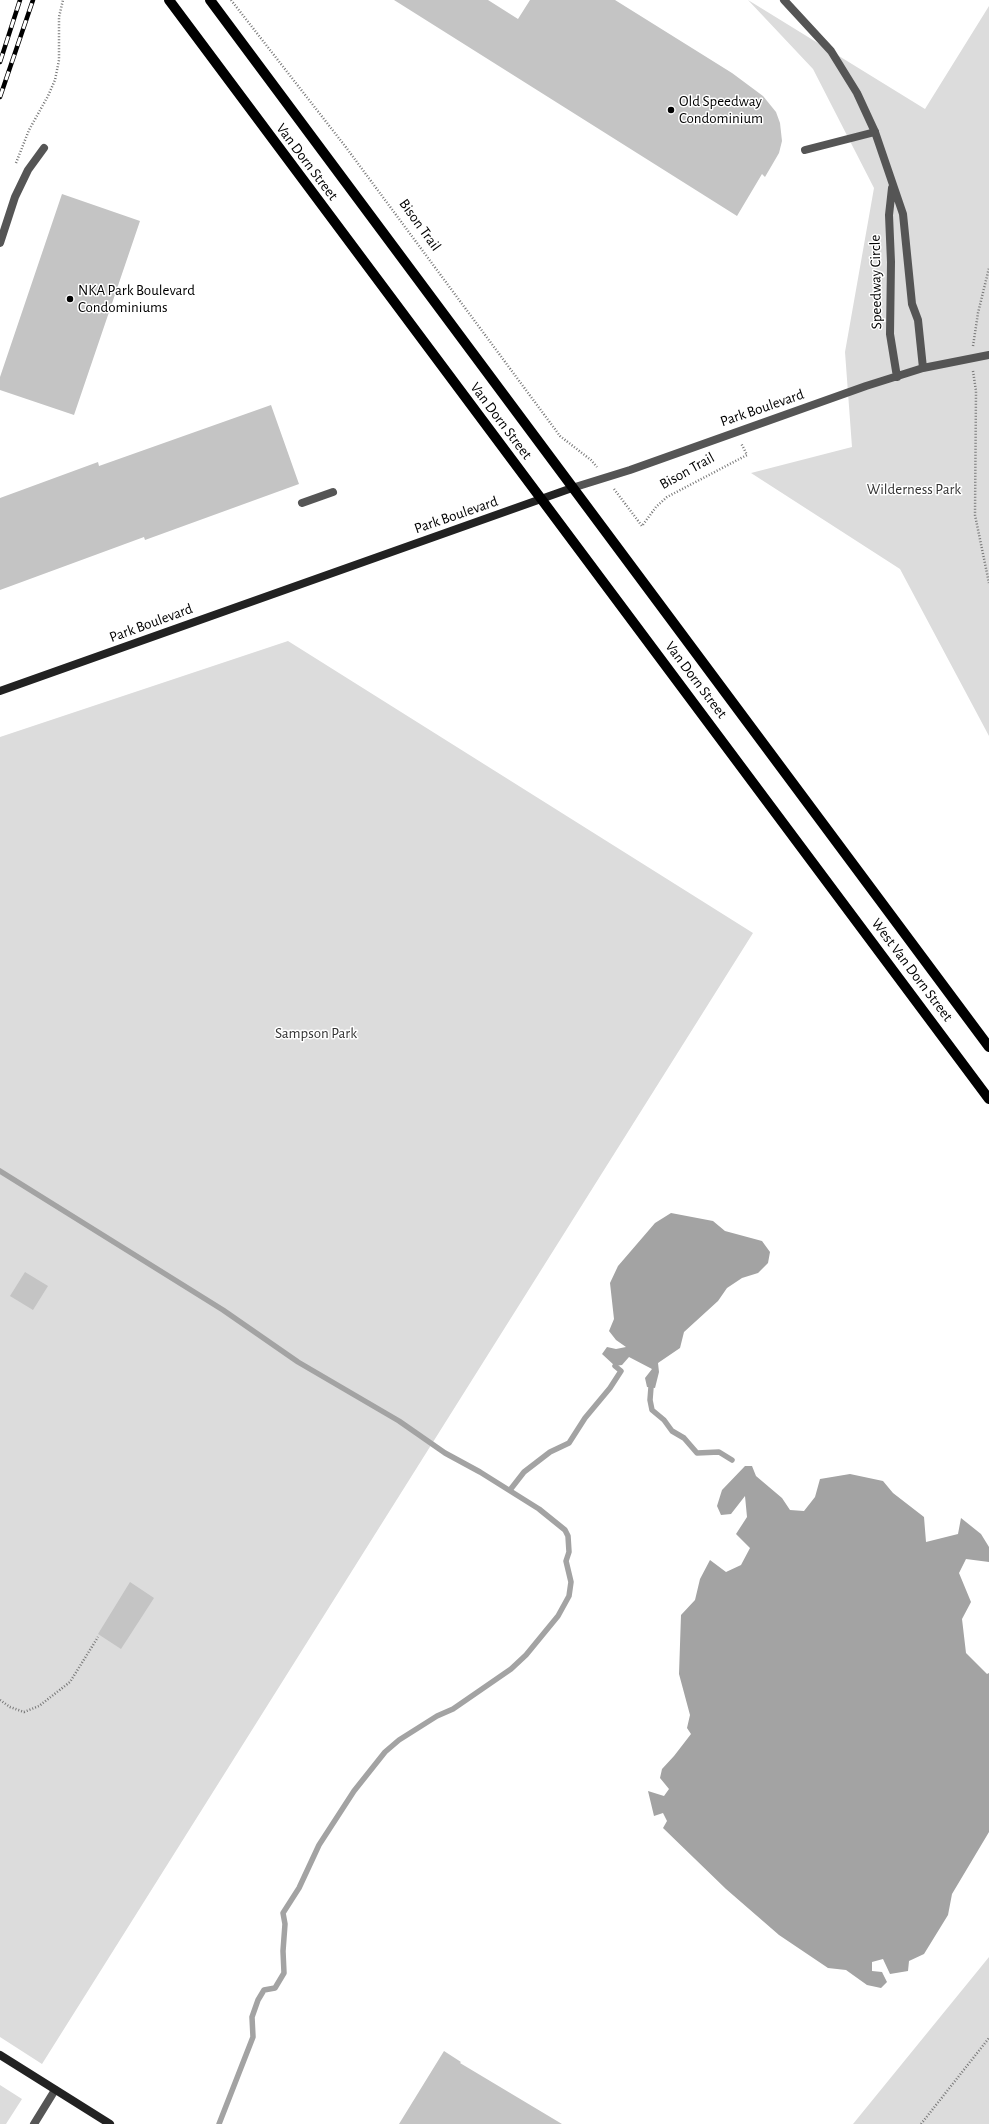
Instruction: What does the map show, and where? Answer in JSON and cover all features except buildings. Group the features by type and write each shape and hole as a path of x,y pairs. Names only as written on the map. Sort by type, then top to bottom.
{"main road":[{"name":"Van Dorn Street","path":"169,0 811,860"},
{"name":"Van Dorn Street","path":"210,0 827,830"},
{"name":"Park Boulevard","path":"0,691 572,488"},
{"name":"West Van Dorn Street","path":"827,830 989,1047"},
{"name":"West Van Dorn Street","path":"811,860 989,1099"},
{"path":"0,2055 110,2124"}],"street":[{"name":"Speedway Circle","path":"784,0 831,51 857,93 875,132 892,187 903,214 912,304 918,320 923,368"},
{"path":"805,150 875,132"},
{"path":"0,243 15,197 28,170 44,148"},
{"name":"Speedway Circle","path":"892,187 889,215 892,262 890,334 897,377"},
{"path":"923,368 989,355"},
{"name":"Park Boulevard","path":"572,488 630,470 923,368"},
{"path":"302,503 333,492"},
{"path":"34,2124 55,2090"}],"path":[{"path":"14,169 29,130 48,96 54,80 59,60 59,17 63,0"},
{"name":"Bison Trail","path":"231,0 344,146 560,436 591,460"},
{"path":"989,268 978,313 972,358 976,391 975,515 989,583"},
{"name":"Bison Trail","path":"632,512 642,526 656,507 667,497 746,455 736,432"},
{"path":"0,1700 24,1712 39,1706 70,1682 98,1637"},
{"path":"921,2124 989,2038"}],"green space":[{"name":"Wilderness Park","path":"748,0 925,109 989,6 989,736 900,569 751,473 852,447 845,352 874,188 813,69"},
{"name":"Sampson Park","path":"288,641 753,933 42,2064 0,2037 0,737"},
{"path":"989,1957 989,2124 853,2124"},
{"path":"0,2085 22,2099 6,2124 0,2124"}],"shaded area":[{"path":"671,1213 713,1221 725,1231 762,1241 770,1252 768,1263 758,1273 742,1278 727,1288 718,1301 684,1332 680,1348 658,1363 659,1372 655,1388 647,1387 645,1378 652,1369 629,1357 622,1365 615,1366 602,1354 607,1347 616,1349 626,1347 616,1340 609,1331 614,1319 610,1283 618,1266 655,1223"},
{"path":"745,1466 752,1466 756,1476 782,1498 790,1510 804,1511 815,1497 820,1479 850,1474 883,1481 893,1493 924,1517 926,1542 958,1534 961,1518 981,1534 989,1547 989,1562 966,1559 959,1573 971,1602 962,1619 966,1653 987,1674 989,1673 989,1832 952,1894 948,1915 924,1954 909,1961 908,1971 890,1974 883,1959 872,1962 872,1971 882,1972 887,1982 881,1988 867,1985 846,1970 828,1968 779,1935 726,1889 663,1828 667,1821 663,1813 654,1816 648,1791 664,1796 669,1789 660,1778 662,1769 691,1734 687,1728 690,1715 679,1674 681,1615 695,1600 700,1579 710,1560 726,1572 741,1565 750,1548 736,1534 747,1517 745,1496 731,1514 721,1515 717,1506 722,1490"}],"waterway":[{"path":"0,1171 223,1310 298,1362 399,1421 445,1453 480,1472 539,1509 565,1530 568,1536 569,1552 566,1561 571,1582 569,1596 558,1616 526,1655 511,1669 453,1709 437,1716 399,1740 385,1752 354,1791 319,1845 299,1888 283,1913 285,1924 283,1951 284,1973 275,1988 264,1990 258,2000 252,2017 253,2037 219,2124"},
{"path":"510,1490 524,1472 550,1452 569,1443 585,1418 610,1388 621,1371 615,1366"},
{"path":"651,1387 650,1400 652,1410 664,1420 672,1431 684,1438 697,1453 719,1452 732,1460"}],"railway":[{"path":"0,62 20,0"},
{"path":"0,97 33,0"}],"place":[{"name":"Old Speedway Condominium","path":"671,110"},
{"name":"NKA Park Boulevard Condominiums","path":"70,299"}]}
